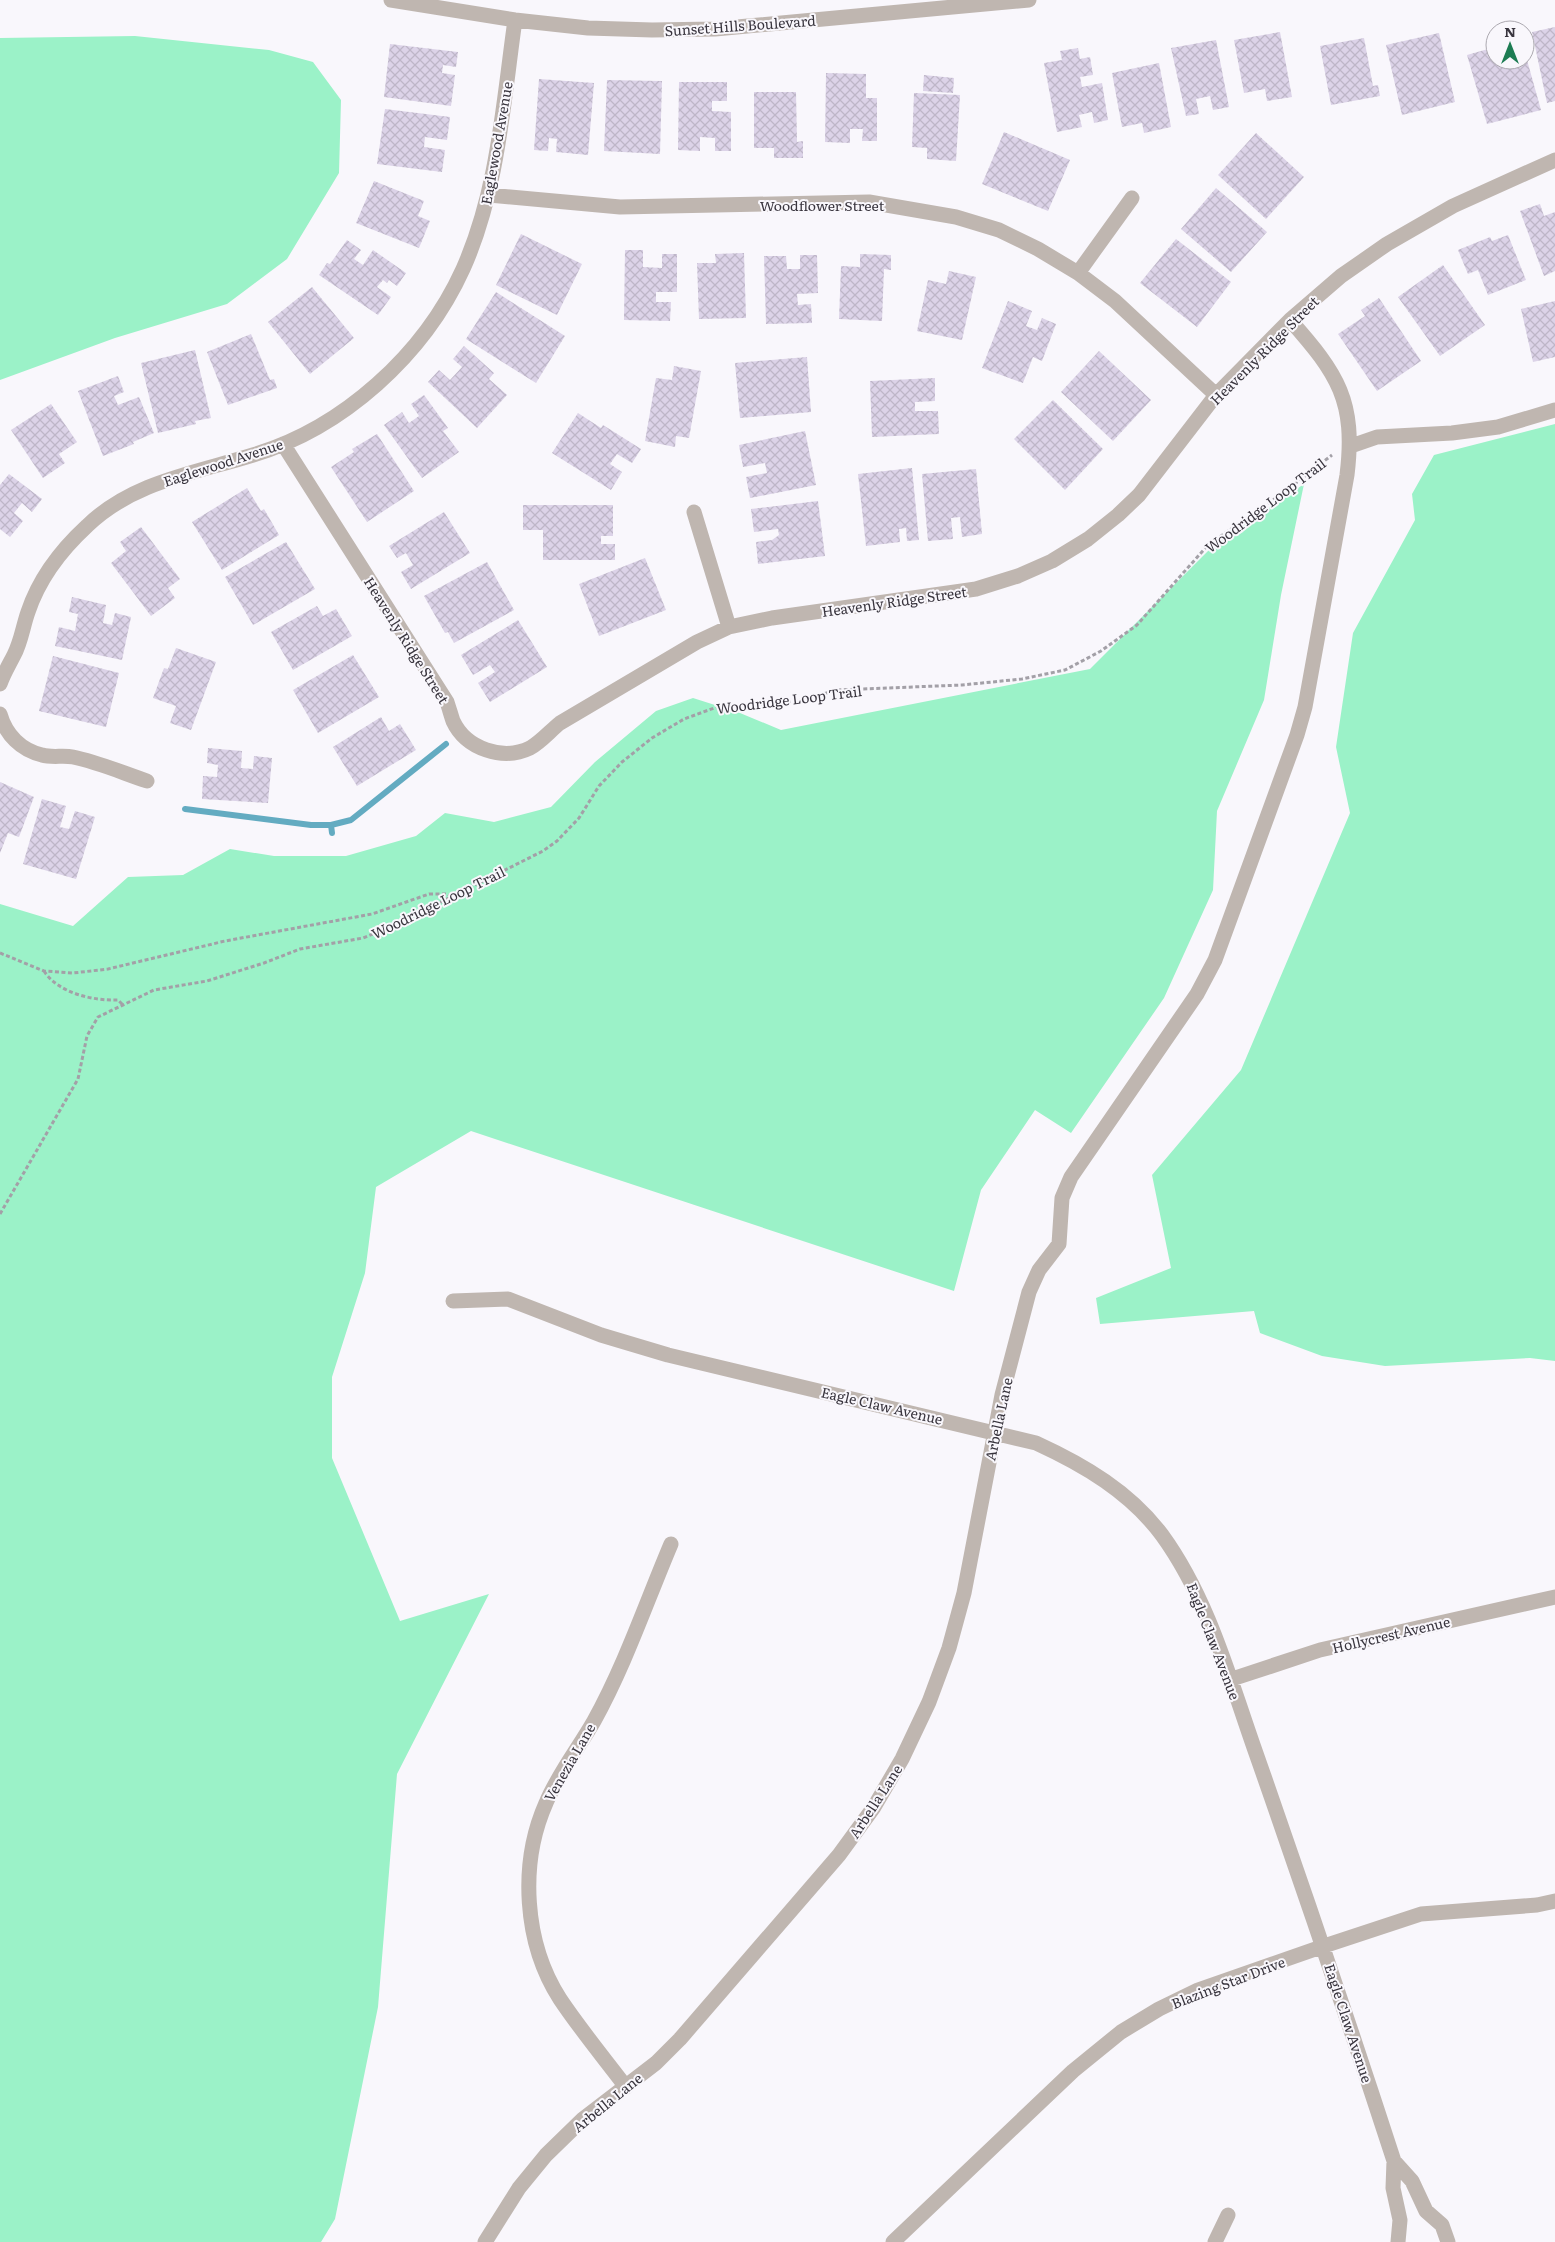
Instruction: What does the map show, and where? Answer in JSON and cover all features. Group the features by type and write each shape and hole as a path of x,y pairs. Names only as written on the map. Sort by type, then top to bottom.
{"street":[{"name":"Sunset Hills Boulevard","path":"391,0 515,20 588,28 652,30 716,29 1029,0"},
{"name":"Eaglewood Avenue","path":"0,684 15,654 28,609 44,577 64,549 88,524 114,504 144,488 174,477 256,455 317,427 356,402 387,375 417,342 441,309 462,271 478,233 489,195 515,20"},
{"name":"Heavenly Ridge Street","path":"283,444 447,702 454,722 464,736 478,746 494,752 511,753 529,748 560,722 697,642 729,628 772,618 976,589 1018,576 1052,561 1088,539 1118,515 1139,494 1216,395 1290,320 1341,276 1386,244 1453,206 1555,160"},
{"name":"Woodflower Street","path":"489,195 620,206 869,202 956,217 999,230 1038,249 1078,273 1115,301 1216,395"},
{"path":"1078,273 1132,198"},
{"path":"1290,320 1316,351 1339,387 1346,406 1350,446 1377,437 1452,433 1498,427 1555,410"},
{"name":"Arbella Lane","path":"485,2242 519,2188 546,2155 583,2119 656,2063 680,2039 840,1855 874,1807 902,1759 929,1702 949,1648 964,1593 1002,1395 1029,1292 1039,1270 1059,1244 1062,1198 1071,1177 1197,994 1225,934 1252,854 1297,735 1305,706 1342,504 1350,446"},
{"path":"694,512 729,628"},
{"path":"0,714 3,725 14,740 28,750 43,756 73,757 147,781"},
{"name":"Eagle Claw Avenue","path":"453,1301 508,1298 601,1335 668,1356 1036,1443 1071,1459 1106,1481 1136,1506 1160,1533 1182,1565 1199,1597 1230,1680 1324,1946 1394,2160 1393,2188 1400,2220 1398,2242"},
{"name":"Venezia Lane","path":"626,2087 560,1998 545,1968 535,1938 530,1908 529,1871 534,1838 545,1804 614,1682 670,1544"},
{"name":"Hollycrest Avenue","path":"1230,1680 1320,1650 1555,1597"},
{"name":"Blazing Star Drive","path":"893,2242 1073,2071 1121,2032 1159,2009 1198,1990 1421,1914 1537,1905 1555,1901"},
{"name":"Eagle Claw Avenue","path":"1394,2160 1412,2181 1426,2211 1442,2225 1448,2242"},
{"path":"1400,2220 1426,2211"},
{"path":"1215,2242 1228,2215"}],"path":[{"name":"Woodridge Loop Trail","path":"0,1214 78,1079 87,1036 98,1018 122,1004 154,990 207,981 264,963 300,949 363,938 397,924 542,851 557,841 579,818 599,786 622,762 652,738 684,719 717,707 757,706 798,701 837,690 962,685 1022,679 1065,670 1101,651 1137,625 1208,545 1283,493 1326,458 1350,446"},
{"path":"0,953 44,971 73,973 108,968 225,942 372,914 429,894 448,894 451,897"},
{"path":"44,971 49,979 67,990 82,996 118,1000 122,1004"}],"green space":[{"path":"135,36 269,50 313,62 341,100 339,173 287,259 227,304 115,338 0,380 0,38"},
{"path":"1555,424 1555,1361 1530,1358 1385,1366 1322,1356 1260,1333 1254,1311 1100,1324 1096,1298 1171,1268 1152,1175 1241,1070 1350,813 1336,747 1353,633 1415,520 1412,494 1434,455"},
{"path":"1304,484 1281,595 1264,700 1217,811 1213,890 1164,998 1071,1133 1035,1110 981,1190 954,1291 471,1131 376,1187 365,1273 332,1377 332,1458 400,1621 489,1594 397,1774 378,2007 335,2219 321,2242 0,2242 0,904 73,926 128,877 183,875 230,849 274,856 346,856 416,836 445,813 494,822 551,807 595,762 656,711 693,698 740,713 781,730 1090,669 1214,545"}],"building":[{"path":"1555,27 1555,101 1547,103 1535,46 1535,31"},
{"path":"1280,32 1292,97 1267,101 1265,89 1244,93 1234,40"},
{"path":"1439,33 1455,102 1402,115 1386,45"},
{"path":"1364,38 1373,86 1378,85 1380,96 1331,105 1320,46"},
{"path":"1216,40 1229,107 1213,110 1210,96 1196,99 1199,114 1186,116 1171,48"},
{"path":"390,44 458,52 456,67 443,65 442,73 455,75 451,106 384,97"},
{"path":"1078,48 1080,59 1090,57 1093,75 1080,77 1082,87 1102,83 1108,120 1094,123 1092,112 1079,115 1082,127 1057,132 1044,63 1062,60 1060,51"},
{"path":"1485,50 1485,70 1530,70 1541,110 1487,124 1467,55"},
{"path":"1159,63 1171,127 1144,133 1142,123 1122,127 1112,73"},
{"path":"826,73 866,74 866,98 877,98 877,141 862,141 863,129 850,129 850,143 825,142"},
{"path":"924,75 954,78 953,93 923,91"},
{"path":"539,79 594,83 588,155 556,152 557,139 549,138 548,151 534,150"},
{"path":"607,80 662,81 660,154 604,151"},
{"path":"679,82 727,82 727,101 712,101 712,111 731,112 731,151 715,151 715,138 700,137 700,151 678,150"},
{"path":"754,92 796,92 797,142 803,141 803,158 774,158 774,148 754,148"},
{"path":"914,93 960,95 956,161 927,159 927,148 912,147"},
{"path":"385,109 450,117 447,140 425,137 424,147 445,150 442,172 377,164"},
{"path":"1004,132 1070,160 1048,211 982,184"},
{"path":"1256,133 1304,177 1266,219 1218,175"},
{"path":"374,181 424,201 418,216 430,221 419,248 356,223"},
{"path":"1216,188 1267,232 1231,272 1181,229"},
{"path":"1540,204 1544,216 1555,212 1555,271 1544,276 1520,211"},
{"path":"521,234 582,264 557,315 496,285"},
{"path":"1508,235 1526,280 1488,295 1478,270 1468,274 1458,250 1490,237 1492,241"},
{"path":"1176,239 1231,282 1197,327 1140,283"},
{"path":"347,240 361,250 354,259 363,265 373,250 406,273 397,286 389,280 387,283 383,280 377,287 391,297 378,315 319,275 327,263 330,264"},
{"path":"625,250 643,250 643,267 662,268 662,254 677,254 677,292 656,292 656,302 671,302 670,321 624,320"},
{"path":"744,253 746,318 699,319 697,263 716,263 715,254"},
{"path":"860,254 891,255 891,270 884,269 882,321 839,319 841,266 860,267"},
{"path":"800,255 817,255 818,293 797,294 798,305 811,304 812,323 766,324 764,256 786,256 787,269 800,269"},
{"path":"1443,265 1485,325 1440,356 1398,297"},
{"path":"949,271 976,277 962,340 917,331 928,280 946,284"},
{"path":"312,287 354,338 310,374 268,322"},
{"path":"496,292 565,336 536,383 466,339"},
{"path":"1379,298 1421,361 1377,391 1338,334 1365,316 1361,310"},
{"path":"1008,301 1032,311 1026,326 1037,330 1042,318 1056,324 1042,361 1033,357 1023,383 982,368"},
{"path":"1555,301 1555,357 1533,362 1521,309"},
{"path":"251,334 270,380 274,379 277,388 228,405 207,352"},
{"path":"464,346 494,373 489,379 507,395 477,428 428,382 439,370 450,380 462,367 453,359"},
{"path":"195,350 211,418 195,421 196,424 158,433 141,363"},
{"path":"1099,351 1151,400 1113,441 1061,392"},
{"path":"807,357 811,412 740,418 735,363"},
{"path":"674,366 701,371 689,438 676,436 675,447 645,441 656,378 672,380"},
{"path":"118,376 124,392 114,396 118,405 139,397 154,433 133,442 134,444 103,456 78,391"},
{"path":"935,378 935,401 915,402 915,411 938,411 939,434 872,437 870,381"},
{"path":"424,395 448,428 443,431 459,452 422,478 384,425 402,412 409,423 419,416 411,404"},
{"path":"1053,400 1103,449 1065,490 1014,439"},
{"path":"51,404 77,442 59,454 65,463 43,478 11,430"},
{"path":"578,413 601,428 603,425 641,449 632,463 617,454 610,464 622,472 611,490 552,453"},
{"path":"805,431 816,485 750,498 746,477 767,473 765,463 743,467 739,445"},
{"path":"377,434 414,491 367,522 331,467 354,452 352,449"},
{"path":"912,468 919,540 907,541 906,528 899,529 900,542 866,546 858,474"},
{"path":"976,469 982,534 962,537 960,517 951,518 953,539 928,541 922,474"},
{"path":"9,474 42,499 32,512 22,503 14,513 23,521 10,537 0,529 0,485"},
{"path":"247,488 261,511 264,509 279,535 222,570 192,522"},
{"path":"818,501 825,556 758,564 756,542 772,540 779,535 778,529 754,532 751,509"},
{"path":"523,505 613,505 613,536 601,536 601,544 615,544 615,560 543,560 543,530 523,530"},
{"path":"444,512 470,553 411,589 401,572 413,565 406,553 397,558 389,546"},
{"path":"141,527 180,579 168,588 175,598 151,616 111,563 126,551 120,542"},
{"path":"286,542 315,589 253,625 225,577"},
{"path":"645,558 666,610 599,636 579,584"},
{"path":"487,562 514,610 454,643 448,632 445,633 424,596"},
{"path":"72,597 106,605 103,623 112,625 115,613 131,617 122,660 55,646 59,627 75,631 78,614 69,612"},
{"path":"317,606 323,616 336,609 352,636 293,670 271,632"},
{"path":"518,620 547,667 490,702 478,683 495,672 490,665 473,675 461,655"},
{"path":"176,648 216,662 191,730 170,723 176,706 153,698 164,668 168,669"},
{"path":"353,655 379,697 318,733 293,690"},
{"path":"53,656 119,673 106,727 39,711"},
{"path":"381,717 389,731 400,724 416,750 357,786 333,747"},
{"path":"208,748 242,751 241,768 253,769 254,756 272,758 268,803 202,799 203,776 217,777 218,765 207,763"},
{"path":"0,782 34,797 19,837 8,833 0,853"},
{"path":"42,799 66,806 60,827 69,829 75,811 95,817 76,879 23,864"}],"waterway":[{"path":"332,833 331,825 351,820 446,744"},
{"path":"185,809 311,825 331,825"}]}
